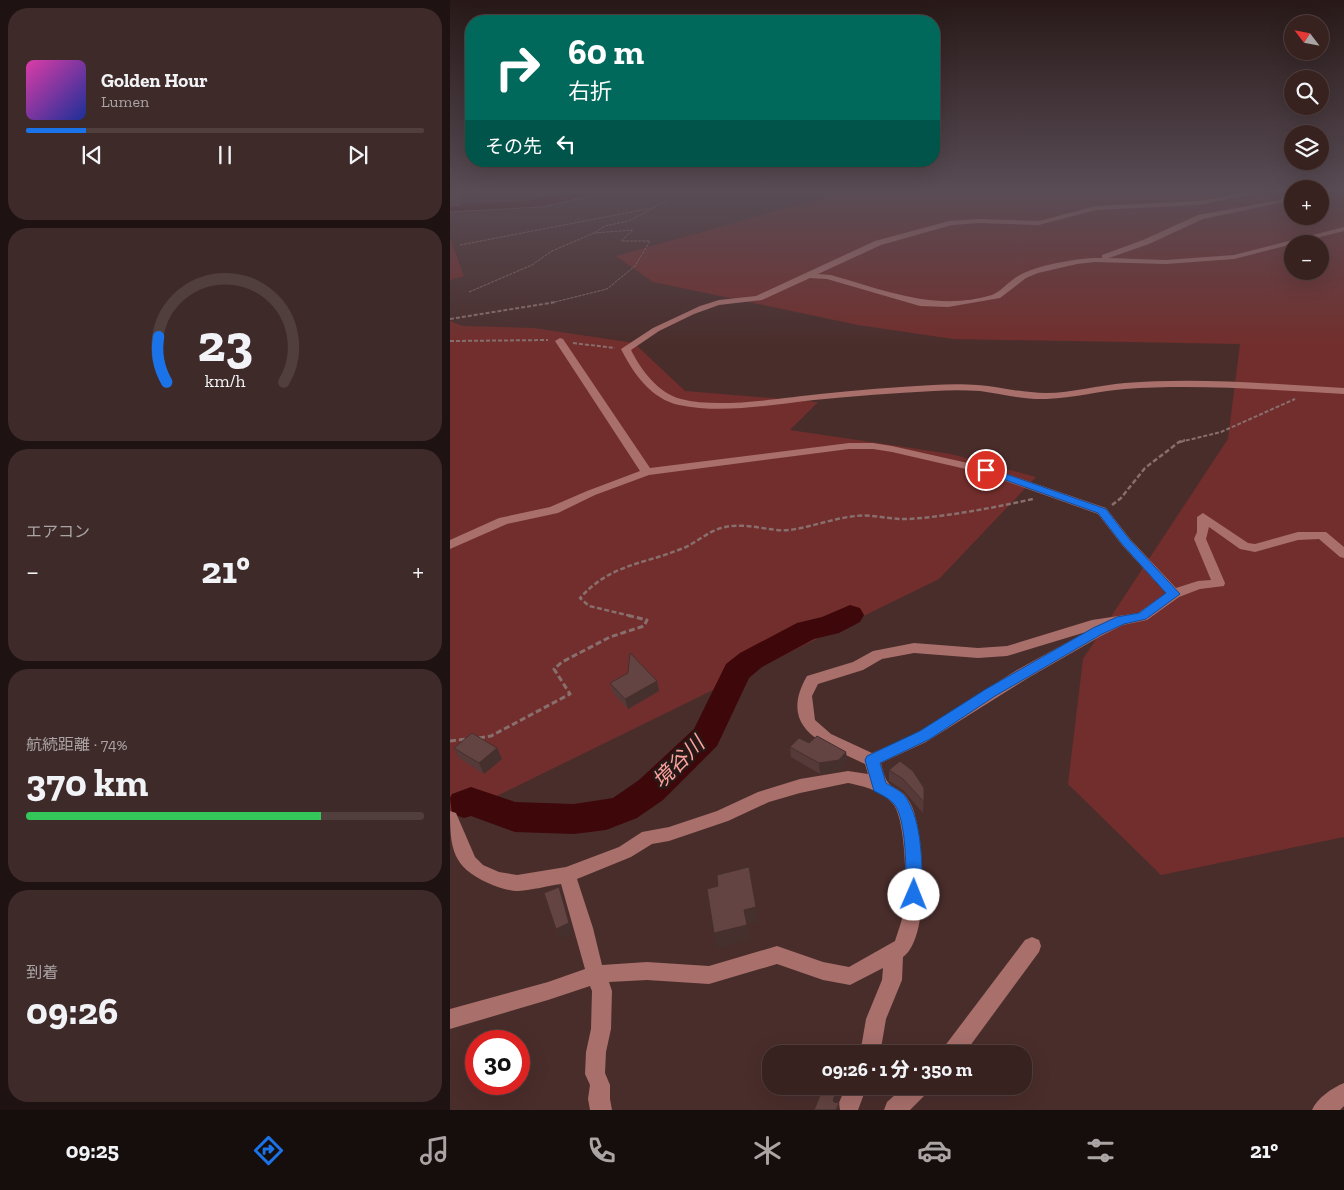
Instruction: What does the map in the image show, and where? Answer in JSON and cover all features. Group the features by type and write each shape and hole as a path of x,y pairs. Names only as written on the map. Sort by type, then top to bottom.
{"street":[{"path":"876,244 751,300 724,302 702,308 641,338 626,349 634,365 650,384 666,397 680,402 713,406 763,403 853,393 936,388 977,388 1032,396 1048,396 1125,386 1229,384 1344,391"},
{"path":"808,275 828,277 920,303 948,304 997,296 1023,276 1036,271 1095,260 1114,255 1140,244"},
{"path":"1095,260 1166,262 1234,257 1286,244"},
{"path":"560,341 647,472"},
{"path":"450,545 495,524 554,510 591,493 647,472 850,446 873,446 986,470 1102,511 1126,542 1174,594"},
{"path":"880,786 872,760 826,738 808,722 805,696 812,680 858,666 878,656 914,648 978,654 1007,652 1092,625 1142,616 1174,594 1198,585 1219,583 1200,539 1203,532 1203,517 1244,546 1255,548 1298,536 1322,535 1344,554"},
{"path":"872,760 925,735 1016,678 1121,620"},
{"path":"450,818 468,862 477,870 497,879 517,883 567,875 625,852 648,837 669,834 722,816 782,791 848,777 863,779 880,786 899,799 907,815 914,861 913,911 903,946 850,976 823,971 777,955 709,975 647,971 597,974 569,982 548,991 450,1019"},
{"path":"567,875 584,928 588,951 602,991 601,1029 596,1052 595,1074 600,1085 598,1099 601,1110"},
{"path":"958,1045 1015,972 1032,946"},
{"path":"872,1045 876,1019 892,980 894,952"},
{"path":"1323,1110 1344,1093"},
{"path":"847,1110 853,1095"},
{"path":"895,1110 911,1095"}],"path":[{"path":"460,245 466,244"},
{"path":"469,292 498,282 532,265 552,251 569,244"},
{"path":"450,319 551,303 606,289 635,266 648,244"},
{"path":"450,341 519,339 560,341 626,349"},
{"path":"1102,511 1121,498 1145,468 1179,442 1221,432 1296,398"},
{"path":"450,741 491,736 570,694 554,669 562,662 610,637 644,626 647,620 589,606 580,598 590,587 613,571 682,549 721,528 750,525 787,530 856,516 874,515 906,519 936,517 968,514 1035,499"}],"shaded area":[{"path":"450,244 452,244 464,276 450,280"},
{"path":"660,244 1284,244 1284,280 1329,280 1329,244 1344,244 1344,837 1161,875 1068,784 1083,659 1228,439 1240,344 953,339 858,325 653,282 616,256"},
{"path":"450,321 463,326 534,328 634,343 685,391 818,402 790,430 951,454 1036,477 939,579 450,819"}],"building":[{"path":"630,653 657,681 625,699 610,683 628,673"},
{"path":"472,733 497,748 479,763 454,748"},
{"path":"817,736 846,752 839,760 819,763 790,747 799,738 809,743"},
{"path":"900,761 913,771 924,788 924,802 903,779 889,770"},
{"path":"749,867 756,907 744,910 747,925 714,933 707,889 718,886 717,875"},
{"path":"559,887 569,923 556,929 544,893"},
{"path":"820,1095 835,1095 833,1100 839,1103 836,1110 814,1110"}],"waterway":[{"name":"境谷川","path":"464,804 471,801 515,817 574,819 606,815 625,808 651,790 706,737 737,672 751,660 807,630 829,626 850,615"}],"route":[{"path":"914,895 914,861 907,815 899,799 880,786 872,760 925,735 990,693 1098,631 1121,620 1142,616 1174,594 1126,542 1102,511 986,470"}]}
